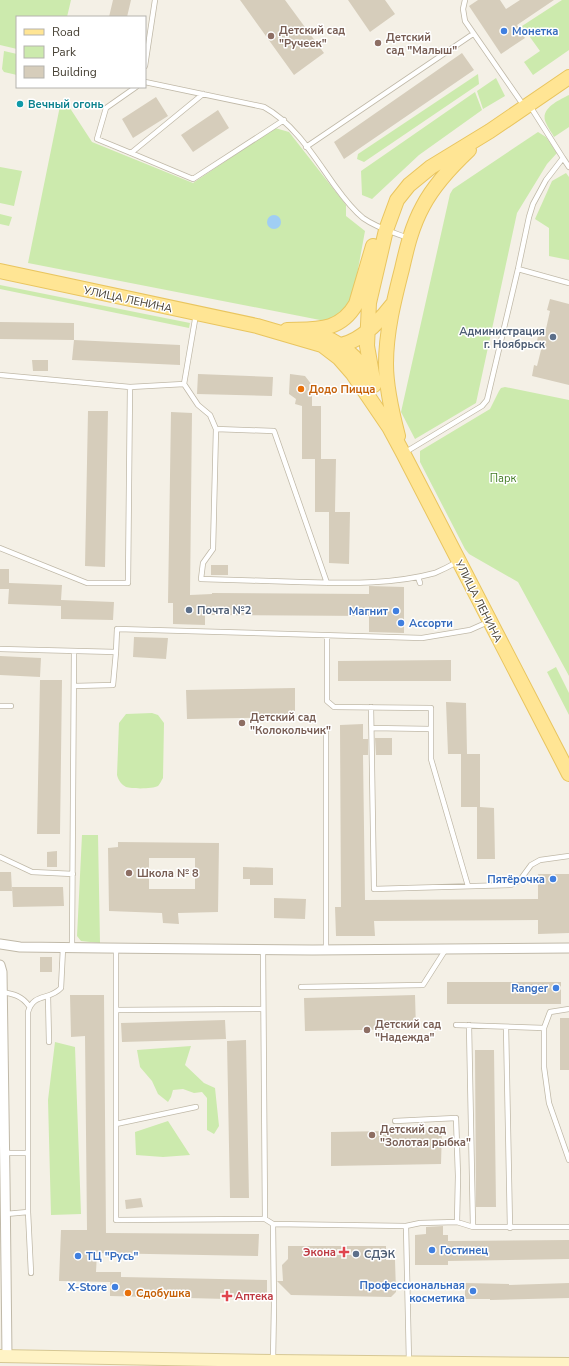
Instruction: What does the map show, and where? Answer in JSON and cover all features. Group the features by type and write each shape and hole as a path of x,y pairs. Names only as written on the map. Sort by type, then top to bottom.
{"main road":[{"path":"287,330 324,329 335,325 346,318 352,312 356,304 372,247 398,200 409,185 419,176 569,78"},
{"path":"403,453 390,402 386,365 393,303 409,238 416,219 432,191 463,156 490,131"},
{"path":"374,385 368,358 367,332 369,303 383,229"},
{"name":"УЛИЦА ЛЕНИНА","path":"0,271 196,314 257,326 323,336 341,346 364,368 374,385 389,428"},
{"path":"322,345 341,346 353,341 367,332 383,316 393,303"},
{"name":"УЛИЦА ЛЕНИНА","path":"257,326 322,345 339,358 347,367 389,428 403,453 569,774"},
{"path":"3,1356 117,1362 273,1361 330,1364 409,1362 569,1364"}],"street":[{"path":"0,944 20,947 263,950 569,948"},
{"path":"0,965 2,972 5,1153 3,1180 6,1214 3,1272 3,1356"}],"lane":[{"path":"146,59 155,0"},
{"path":"465,0 463,9 465,21 473,34 493,63 501,71 527,106 569,167"},
{"path":"306,147 473,34"},
{"path":"146,82 264,107 284,120 356,211 383,229 409,238"},
{"path":"135,88 106,108 97,139 193,179 284,120"},
{"path":"132,153 203,94"},
{"path":"403,453 482,406 487,400 533,204 546,180 563,158"},
{"path":"518,270 569,283"},
{"path":"196,314 184,384 198,405 210,415 216,429 213,549 203,563 201,579 327,583 397,580 436,572 458,561"},
{"path":"0,375 130,387 184,384"},
{"path":"0,548 87,583 128,583 130,387"},
{"path":"216,429 274,431 327,583"},
{"path":"418,576 420,583"},
{"path":"74,686 112,685 117,629 162,629 327,636 422,638 432,634 470,630 489,621"},
{"path":"327,636 327,701 334,707 430,708 431,759 468,886"},
{"path":"0,649 116,652"},
{"path":"31,1273 28,1212 28,1012 29,1006 39,998 55,994 61,988 68,948 72,874 74,651"},
{"path":"0,706 11,706"},
{"path":"371,708 374,889 511,886 520,880 531,865 540,860 569,856"},
{"path":"372,728 431,729"},
{"path":"326,732 326,950"},
{"path":"0,857 32,872 72,874"},
{"path":"116,948 116,1220 265,1219 273,1224 406,1226 420,1223 457,1222 473,1228 569,1227"},
{"path":"301,987 423,985 446,949"},
{"path":"263,950 265,1219"},
{"path":"2,992 24,999 29,1006"},
{"path":"48,996 49,1042"},
{"path":"116,1010 263,1009"},
{"path":"569,1009 550,1012 544,1028 544,1067 549,1102 569,1160"},
{"path":"456,1025 544,1028"},
{"path":"469,1026 473,1228"},
{"path":"506,1027 510,1228"},
{"path":"116,1124 196,1107"},
{"path":"395,1121 456,1118 458,1176 457,1222"},
{"path":"5,1153 28,1153"},
{"path":"6,1214 28,1212"},
{"path":"273,1224 273,1361"},
{"path":"406,1226 409,1362"}],"green space":[{"path":"0,0 71,0 67,16 16,16 16,49 0,45"},
{"path":"562,0 569,0 569,50 533,75 524,62 540,51 522,26"},
{"path":"4,51 16,54 16,75 4,72 2,69"},
{"path":"478,74 479,84 364,162 357,159 358,154"},
{"path":"496,78 505,96 483,109 477,91"},
{"path":"475,92 482,110 419,155 372,199 362,195 361,171"},
{"path":"569,95 569,127 554,137 546,123 545,113 551,106"},
{"path":"61,101 66,102 92,142 193,183 275,128 289,132 346,205 346,216 365,231 352,302 344,313 330,321 320,320 28,263"},
{"path":"538,132 546,137 557,153 547,164 517,213 476,403 415,439 401,412 450,194 453,189"},
{"path":"0,167 22,171 14,206 0,203"},
{"path":"566,173 569,177 569,260 549,256 549,228 535,219 552,181"},
{"path":"0,214 12,217 9,226 0,224"},
{"path":"0,285 190,323 189,328 0,289"},
{"name":"Парк","path":"505,387 569,400 569,676 518,582 469,554 465,549 420,462 420,451 490,409 501,388"},
{"path":"556,667 569,693 569,715 547,672"},
{"path":"152,713 158,715 164,723 163,778 158,786 152,788 126,787 120,782 117,775 119,723 126,714"},
{"path":"82,835 98,835 100,943 81,941 77,936"},
{"path":"55,1042 75,1047 81,1214 51,1215 48,1100"},
{"path":"191,1046 185,1065 204,1083 215,1088 219,1126 214,1134 207,1130 207,1098 202,1092 194,1093 183,1089 173,1090 168,1102 158,1094 152,1081 140,1067 137,1050"},
{"path":"168,1121 190,1155 163,1157 136,1155 135,1132"}],"water":[{"path":"271,215 277,215 281,219 281,225 277,229 271,229 267,225 267,219"}],"building":[{"path":"113,0 131,0 127,16 109,16"},
{"path":"240,0 285,0 324,53 294,75"},
{"path":"348,0 385,0 395,14 370,32"},
{"name":"Монетка","path":"478,0 500,0 506,9 520,0 554,0 517,25 525,38 501,54 469,6"},
{"path":"462,53 474,70 344,159 334,142"},
{"path":"156,97 168,116 133,138 122,119"},
{"path":"218,110 229,128 193,152 181,135"},
{"name":"Администрация г. Ноябрьск","path":"550,299 569,304 569,385 532,376 534,365 537,366 542,346 536,345 540,328 546,329 550,311 547,310"},
{"path":"0,322 74,323 74,340 0,339"},
{"path":"74,340 180,345 180,365 72,360"},
{"path":"32,360 48,360 48,371 33,371"},
{"path":"198,374 273,377 272,396 197,394"},
{"path":"290,374 305,376 312,385 312,406 321,406 321,459 336,459 335,512 350,512 349,564 329,563 329,512 315,512 315,459 302,459 302,406 295,404 296,399 289,394"},
{"path":"88,411 108,411 105,567 85,566"},
{"path":"171,412 192,413 190,595 212,593 369,594 369,586 404,587 404,633 369,632 369,616 205,615 205,625 173,624 173,603 168,603"},
{"path":"211,565 228,565 228,575 211,575"},
{"path":"0,569 9,569 9,583 62,585 61,600 114,602 113,620 61,619 61,606 8,604 9,589 0,589"},
{"path":"134,637 168,638 166,659 133,657"},
{"path":"0,656 41,658 40,677 0,675"},
{"path":"451,660 451,681 338,681 338,661"},
{"path":"40,680 62,680 60,834 37,834"},
{"path":"295,688 295,717 187,719 186,690"},
{"path":"446,702 466,703 467,754 480,754 480,807 494,808 495,859 477,859 477,807 461,807 461,754 448,754"},
{"path":"363,724 363,739 368,739 368,755 363,755 365,900 538,899 538,874 569,874 569,933 538,934 538,920 374,921 375,936 336,936 335,907 341,907 340,725"},
{"path":"375,738 392,738 392,755 376,755"},
{"name":"Школа № 8","path":"118,842 219,843 218,912 178,913 179,924 163,923 162,913 109,911 108,848 118,847","holes":["149,858 195,858 195,889 149,889"]},
{"path":"57,851 57,867 47,867 47,852"},
{"path":"243,867 273,868 273,885 250,885 250,879 243,879"},
{"path":"0,872 11,872 12,891 0,891"},
{"path":"12,887 63,887 64,906 13,907"},
{"path":"274,898 306,899 305,919 274,918"},
{"path":"40,957 52,957 52,972 40,972"},
{"path":"447,982 561,982 561,1004 447,1004"},
{"path":"70,995 104,995 106,1233 259,1234 258,1256 97,1253 96,1272 121,1272 121,1277 267,1280 267,1300 110,1296 110,1282 59,1281 61,1230 87,1230 85,1036 71,1037"},
{"path":"415,995 416,1029 305,1031 304,998"},
{"path":"560,1018 569,1018 569,1070 560,1070"},
{"path":"225,1020 226,1039 122,1042 121,1023"},
{"path":"246,1040 249,1198 230,1198 227,1041"},
{"path":"475,1050 494,1050 496,1207 476,1207"},
{"path":"442,1130 441,1164 331,1166 331,1132"},
{"path":"141,1198 143,1207 126,1209 125,1200"},
{"path":"443,1226 443,1235 448,1235 448,1241 569,1240 569,1259 448,1261 448,1265 415,1265 415,1235 426,1234 426,1227"},
{"path":"288,1246 386,1246 386,1260 395,1260 396,1292 391,1297 291,1295 277,1281 283,1281 282,1265 288,1259"},
{"path":"465,1283 509,1285 569,1283 569,1298 490,1300 465,1299"}],"place":[{"name":"Монетка","path":"504,31"},
{"name":"Детский сад \"Ручеек\"","path":"271,36"},
{"name":"Детский сад \"Малыш\"","path":"378,43"},
{"name":"Вечный огонь","path":"20,104"},
{"name":"Администрация г. Ноябрьск","path":"553,337"},
{"name":"Додо Пицца","path":"301,389"},
{"name":"Почта №2","path":"189,610"},
{"name":"Магнит","path":"396,611"},
{"name":"Ассорти","path":"401,623"},
{"name":"Детский сад \"Колокольчик\"","path":"242,723"},
{"name":"Школа № 8","path":"129,873"},
{"name":"Пятёрочка","path":"553,879"},
{"name":"Ranger","path":"556,988"},
{"name":"Детский сад \"Надежда\"","path":"367,1030"},
{"name":"Детский сад \"Золотая рыбка\"","path":"372,1135"},
{"name":"Гостинец","path":"432,1250"},
{"name":"Экона","path":"344,1252"},
{"name":"СДЭК","path":"356,1254"},
{"name":"ТЦ \"Русь\"","path":"78,1256"},
{"name":"X-Store","path":"115,1287"},
{"name":"Профессиональная косметика","path":"473,1291"},
{"name":"Сдобушка","path":"128,1293"},
{"name":"Аптека","path":"227,1296"}]}
